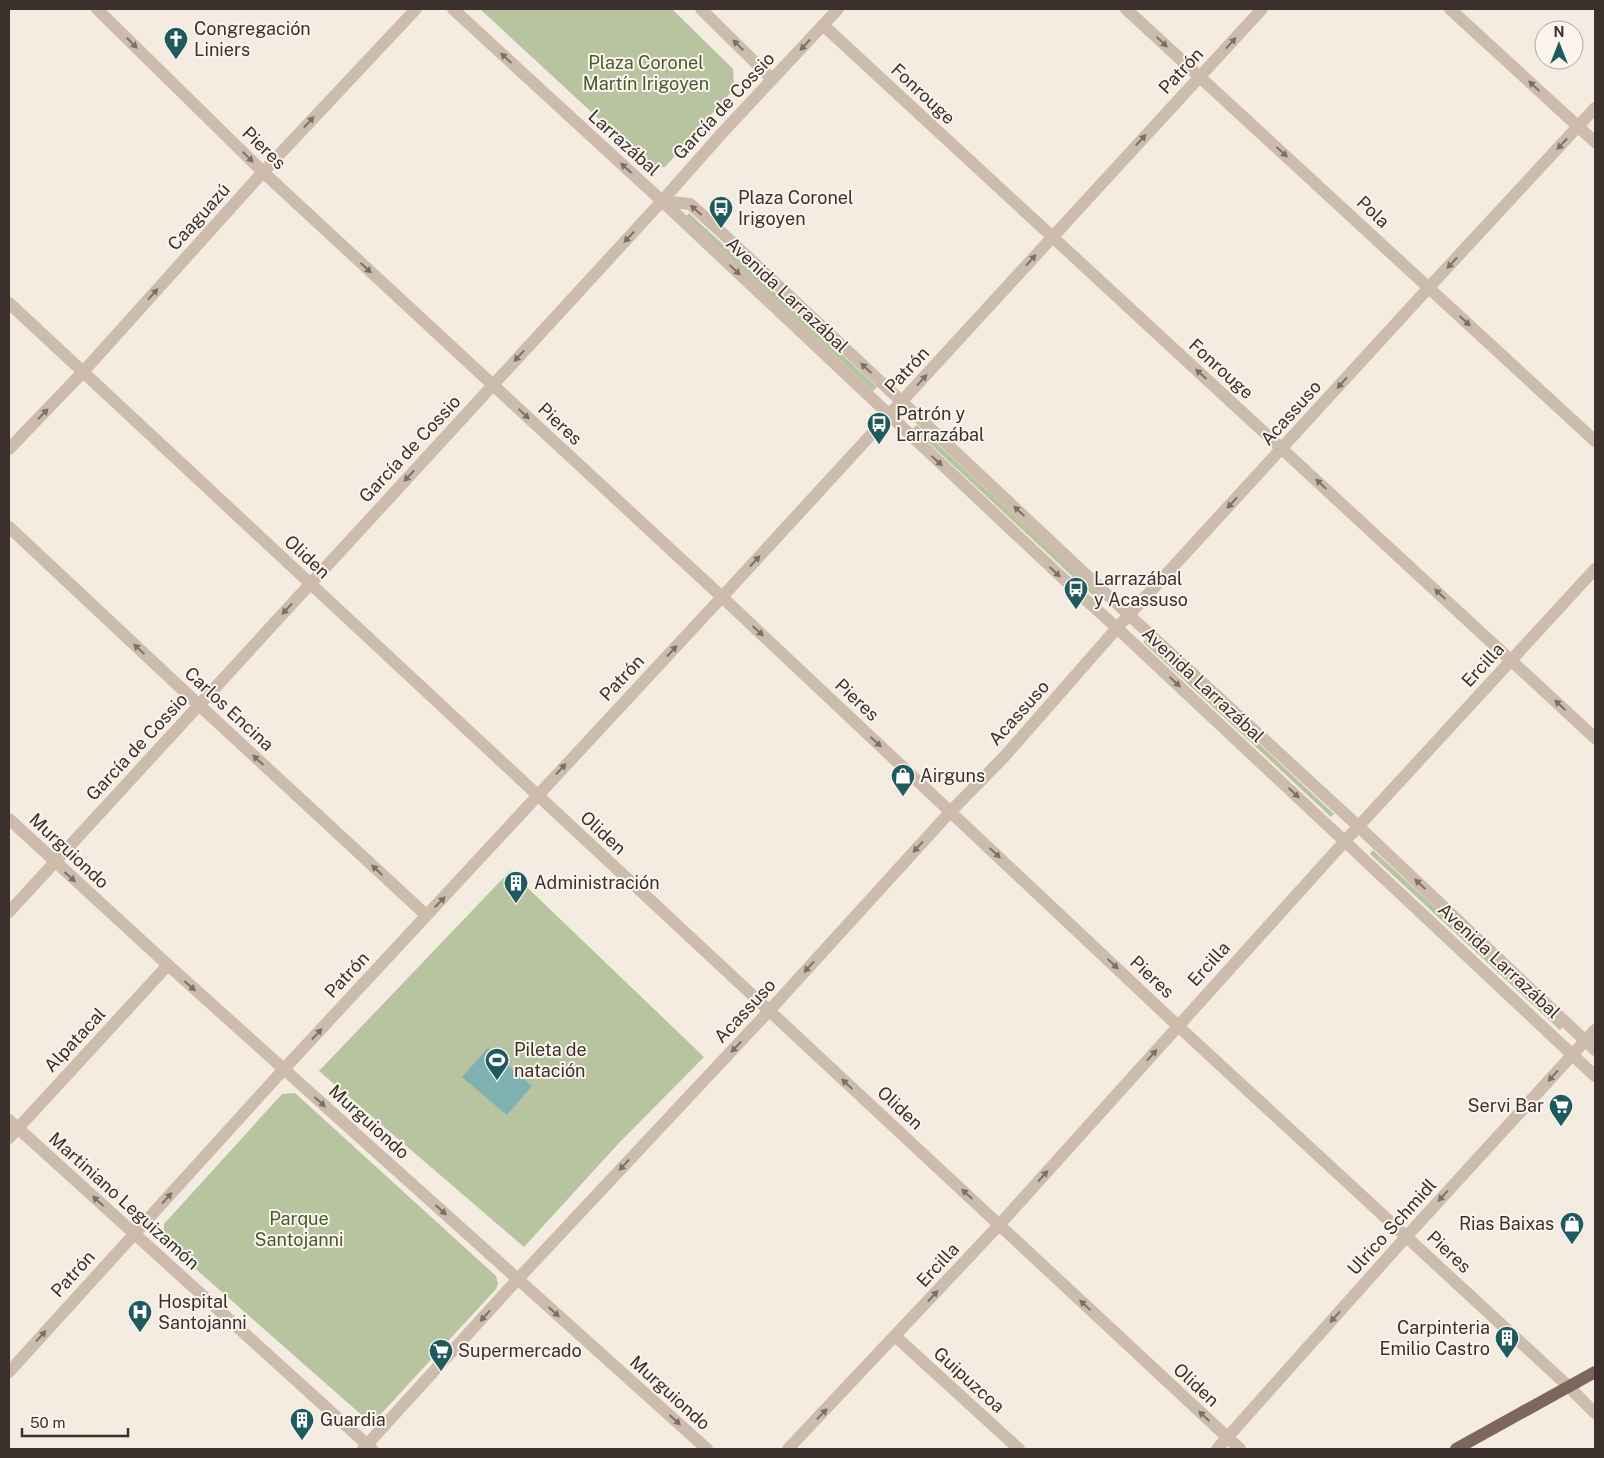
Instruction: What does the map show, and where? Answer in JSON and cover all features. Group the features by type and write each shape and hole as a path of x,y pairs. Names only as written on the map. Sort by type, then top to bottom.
{"main road":[{"path":"1456,1449 1595,1372"}],"street":[{"name":"Pieres","path":"98,9 263,172 722,597 1178,1026 1595,1413"},
{"name":"Caaguazú","path":"9,449 83,372 263,172 416,9"},
{"name":"Larrazábal","path":"453,9 662,201"},
{"path":"701,9 772,79"},
{"name":"García de Cossio","path":"9,912 838,9"},
{"name":"Pola","path":"1126,9 1595,441"},
{"name":"Patrón","path":"9,1372 426,915 481,858 902,402 1262,9"},
{"path":"1450,9 1595,142"},
{"name":"Fonrouge","path":"823,25 1595,738"},
{"name":"Acassuso","path":"367,1448 517,1280 769,1011 951,811 1004,757 1117,628 1595,108"},
{"name":"Avenida Larrazábal","path":"662,201 690,204 1129,615 1358,826 1595,1050"},
{"name":"Avenida Larrazábal","path":"662,201 1078,594 1117,628 1595,1076"},
{"name":"Oliden","path":"9,303 1240,1449"},
{"name":"Carlos Encina","path":"9,527 426,915"},
{"name":"Ercilla","path":"788,1449 1000,1224 1358,826 1595,569"},
{"name":"Murguiondo","path":"9,820 517,1280 707,1449"},
{"name":"Alpatacal","path":"9,1138 13,1124 168,965"},
{"name":"Ulrico Schmidl","path":"1217,1449 1406,1237 1595,1030"},
{"name":"Martiniano Leguizamón","path":"13,1124 367,1448"},
{"name":"Guipuzcoa","path":"895,1336 1018,1449"}],"green space":[{"name":"Plaza Coronel Martín Irigoyen","path":"480,9 672,9 733,69 734,89 665,167 652,168"},
{"path":"689,213 877,387 873,391 686,216"},
{"path":"917,425 1104,599 1101,603 913,428"},
{"path":"1147,639 1334,814 1331,817 1143,642"},
{"path":"1373,850 1563,1026 1560,1030 1370,854"},
{"path":"510,871 704,1057 618,1144 524,1247 319,1071"},
{"name":"Parque Santojanni","path":"295,1093 496,1276 498,1283 496,1289 380,1415 372,1419 365,1418 164,1241 164,1224 282,1094"}],"water":[{"name":"Pileta de natación","path":"488,1048 532,1086 507,1115 462,1077"}],"place":[{"name":"Congregación Liniers","path":"176,60"},
{"name":"Plaza Coronel Irigoyen","path":"721,229"},
{"name":"Patrón y Larrazábal","path":"879,445"},
{"name":"Larrazábal y Acassuso","path":"1076,610"},
{"name":"Airguns","path":"903,797"},
{"name":"Administración","path":"516,904"},
{"name":"Pileta de natación","path":"497,1081"},
{"name":"Servi Bar","path":"1561,1127"},
{"name":"Rias Baixas","path":"1572,1245"},
{"name":"Hospital Santojanni","path":"140,1333"},
{"name":"Carpinteria Emilio Castro","path":"1507,1359"},
{"name":"Supermercado","path":"441,1372"},
{"name":"Guardia","path":"302,1441"}]}
